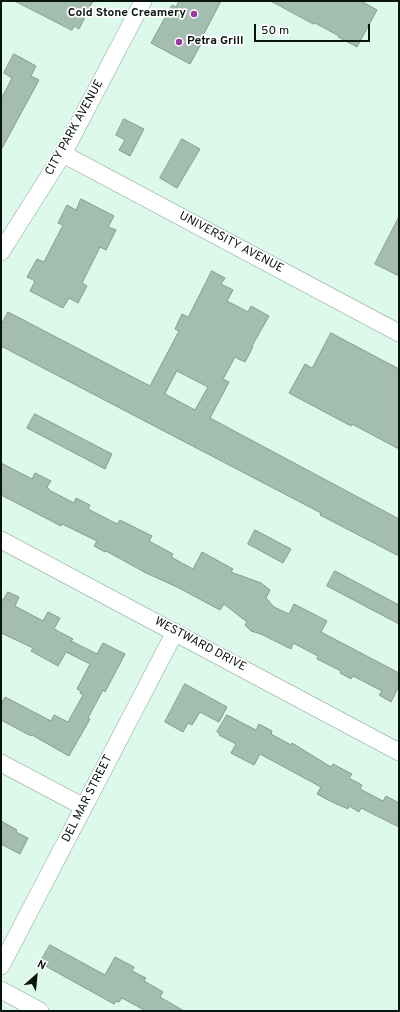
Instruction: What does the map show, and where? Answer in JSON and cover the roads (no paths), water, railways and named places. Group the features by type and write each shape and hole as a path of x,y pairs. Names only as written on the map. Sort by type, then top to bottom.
{"street":[{"name":"CITY PARK AVENUE","path":"1,252 63,154 143,1"},
{"name":"UNIVERSITY AVENUE","path":"63,154 399,333"},
{"name":"WESTWARD DRIVE","path":"1,540 399,752"},
{"name":"DEL MAR STREET","path":"1,966 175,632"},
{"path":"1,763 84,807"},
{"path":"1,990 40,1011"}],"place":[{"name":"Cold Stone Creamery","path":"194,14"},
{"name":"Petra Grill","path":"179,42"}]}
